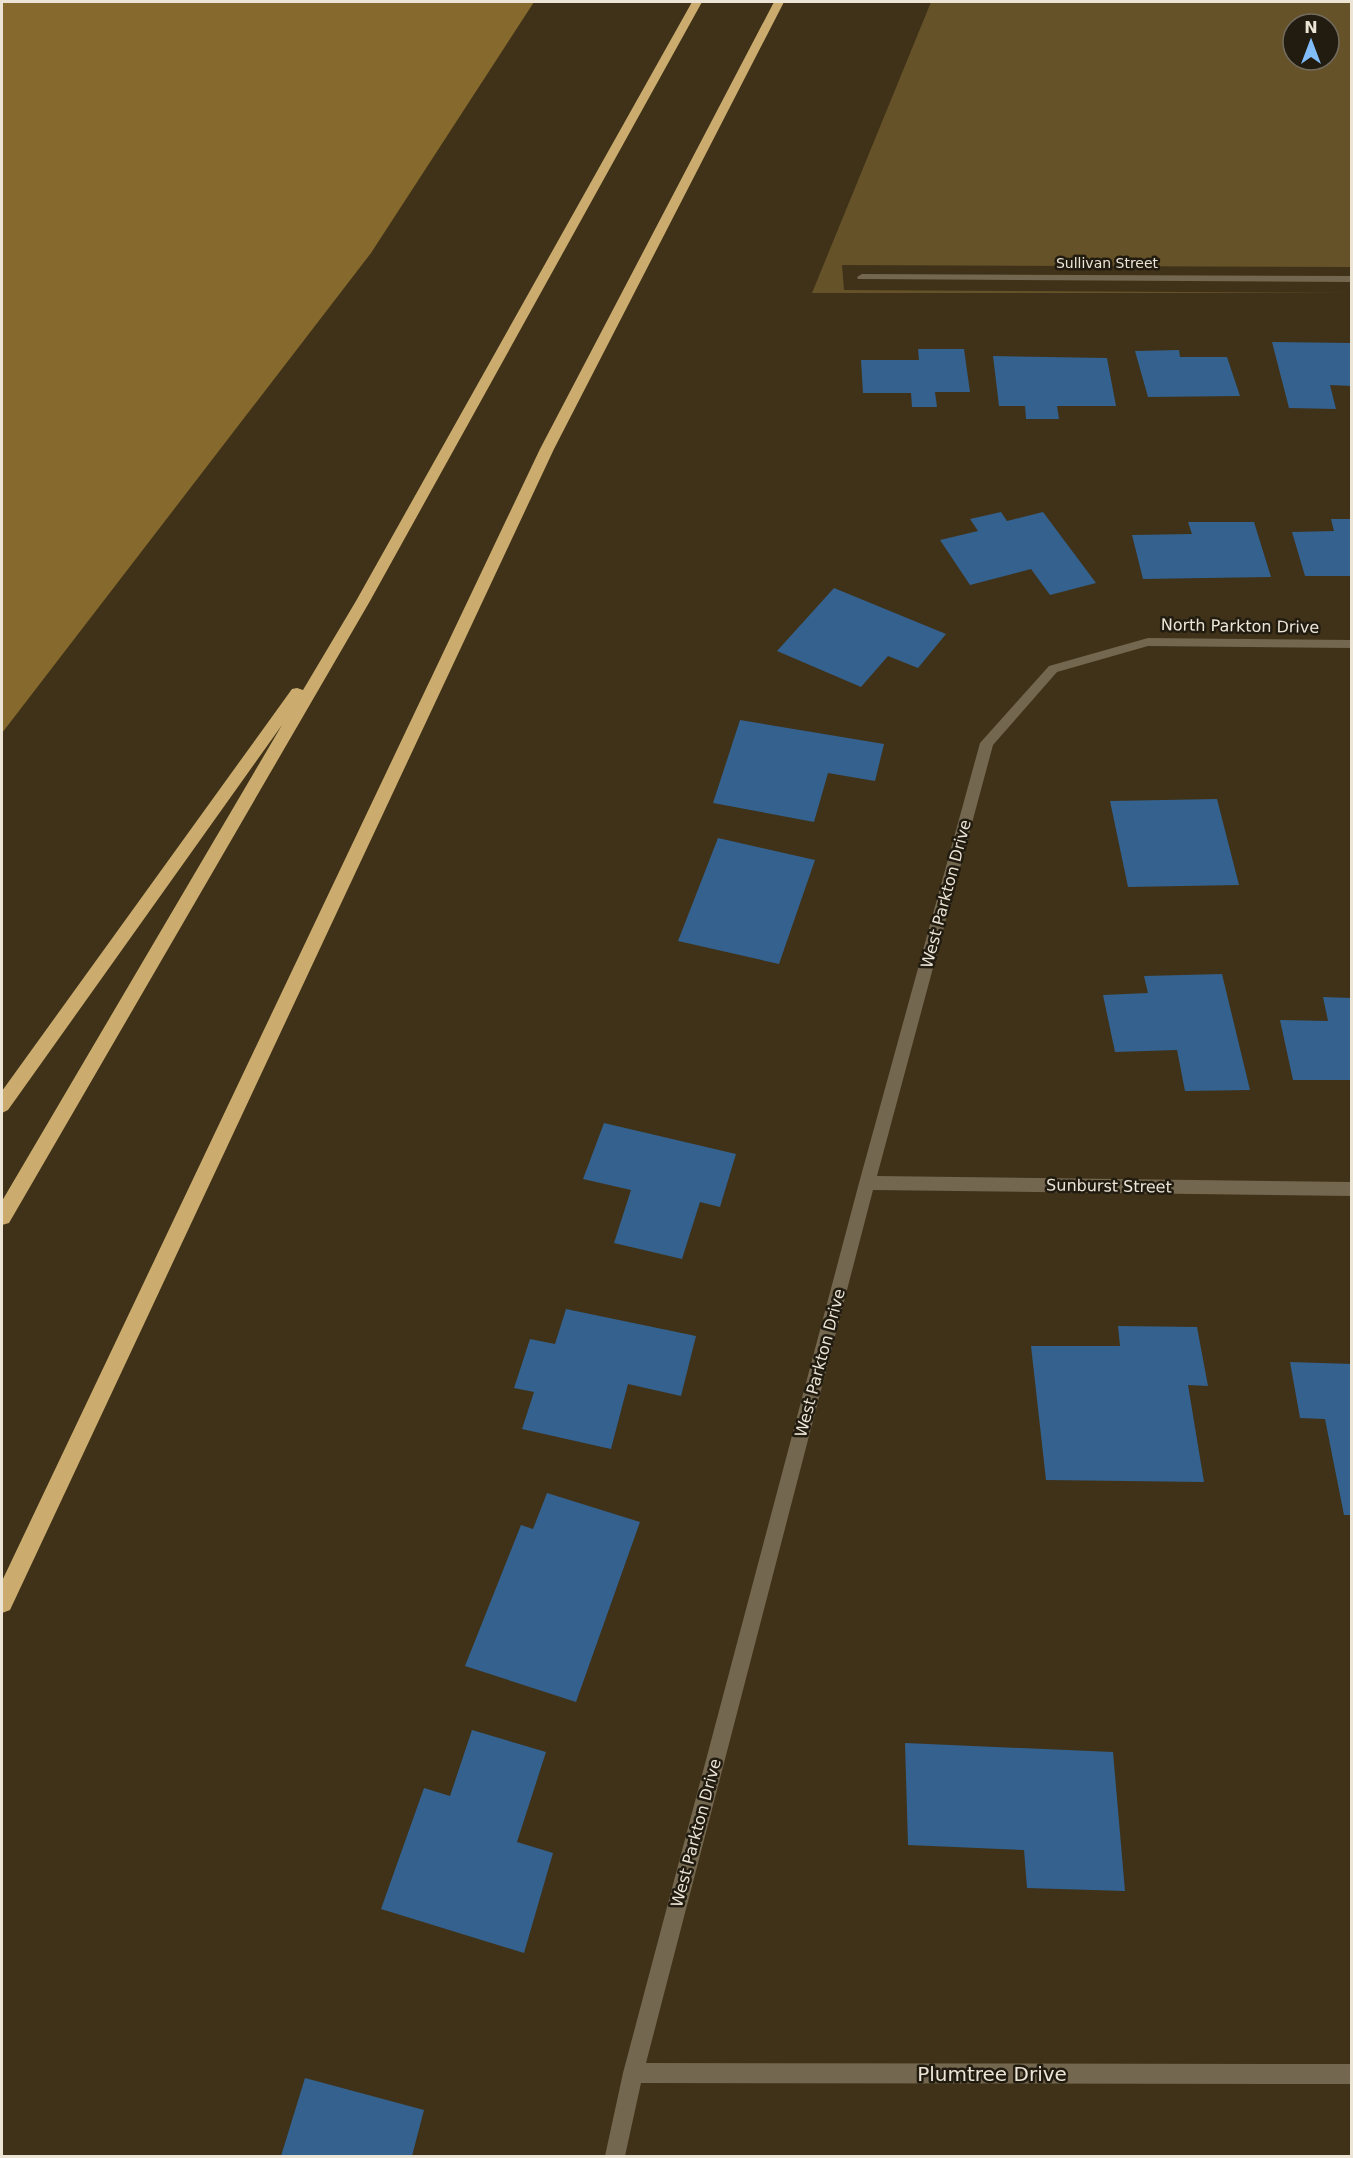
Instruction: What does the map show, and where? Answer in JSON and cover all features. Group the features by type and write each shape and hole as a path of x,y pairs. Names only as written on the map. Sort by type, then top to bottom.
{"highway":[{"path":"2,1217 363,601 697,2"},
{"path":"2,1603 547,449 778,2"},
{"path":"2,1105 363,601"}],"street":[{"name":"Sullivan Street","path":"862,277 1352,279"},
{"name":"North Parkton Drive","path":"1128,648 1148,642 1352,644"},
{"name":"West Parkton Drive","path":"615,2157 633,2073 867,1183 987,743 1053,669 1128,648"},
{"name":"Sunburst Street","path":"867,1183 1352,1189"},
{"name":"Plumtree Drive","path":"633,2073 1352,2074"}],"shaded area":[{"path":"2,2 534,2 371,253 2,733"},
{"path":"931,2 1351,2 1351,267 842,265 844,290 1351,293 812,293"}],"building":[{"path":"1272,342 1352,343 1352,386 1330,385 1336,409 1289,408"},
{"path":"918,349 964,349 970,392 935,392 937,407 912,407 911,393 863,393 861,360 919,360"},
{"path":"1179,350 1180,357 1227,357 1240,396 1148,397 1135,351"},
{"path":"993,356 1107,358 1116,406 1057,406 1059,419 1026,419 1025,406 999,406"},
{"path":"1001,512 1007,521 1043,512 1096,583 1050,595 1031,569 970,585 940,540 978,531 970,519"},
{"path":"1331,519 1352,519 1352,576 1305,576 1292,532 1334,531"},
{"path":"1188,522 1254,522 1271,577 1143,579 1132,535 1192,534"},
{"path":"834,588 946,634 918,668 888,656 861,687 777,651"},
{"path":"740,720 884,744 875,781 828,773 814,822 713,803"},
{"path":"1217,799 1239,885 1128,887 1110,801"},
{"path":"718,838 815,860 779,964 678,941"},
{"path":"1222,974 1250,1090 1185,1091 1177,1050 1115,1052 1103,995 1148,993 1144,976"},
{"path":"1323,997 1352,998 1352,1080 1293,1080 1280,1020 1328,1021"},
{"path":"604,1123 736,1154 720,1207 700,1202 682,1259 614,1243 631,1190 583,1179"},
{"path":"566,1309 696,1336 681,1396 628,1384 611,1449 522,1429 534,1392 514,1388 530,1339 555,1344"},
{"path":"1118,1326 1197,1327 1208,1386 1188,1385 1204,1482 1046,1480 1031,1346 1120,1346"},
{"path":"1290,1362 1352,1364 1352,1515 1344,1515 1325,1419 1300,1418"},
{"path":"547,1493 640,1522 576,1702 465,1666 521,1525 533,1529"},
{"path":"472,1730 546,1752 517,1842 553,1853 524,1953 381,1909 424,1788 450,1796"},
{"path":"905,1743 1113,1752 1125,1891 1027,1888 1024,1850 908,1845"},
{"path":"305,2078 424,2110 412,2156 281,2156"}]}
